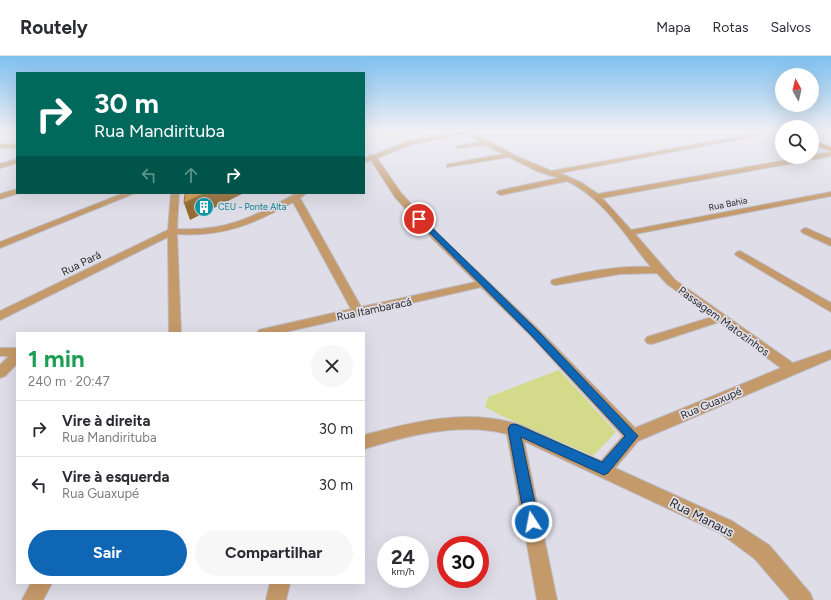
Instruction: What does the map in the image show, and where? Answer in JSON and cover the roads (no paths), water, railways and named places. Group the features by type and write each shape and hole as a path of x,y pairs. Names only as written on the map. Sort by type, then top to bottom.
{"street":[{"path":"448,166 503,156"},
{"name":"Passagem Matozinhos","path":"514,156 550,173 576,182 596,197 659,270 685,294 792,369"},
{"path":"550,173 641,156"},
{"path":"596,197 818,156"},
{"path":"368,158 410,209 436,237 535,333 632,436"},
{"path":"0,166 16,161"},
{"path":"502,193 566,179"},
{"path":"0,197 16,191"},
{"path":"0,245 128,194"},
{"path":"175,194 172,232 175,332"},
{"name":"Rua Bahia","path":"628,233 831,194"},
{"path":"172,232 198,233 237,227 299,195 358,313"},
{"path":"806,231 831,243"},
{"name":"Rua Pará","path":"0,316 172,232"},
{"path":"740,254 831,308"},
{"path":"556,282 624,270 659,270"},
{"name":"Rua Itambaracá","path":"268,332 358,313 484,283"},
{"path":"651,340 720,318"},
{"path":"0,352 16,352"},
{"name":"Rua Guaxupé","path":"604,469 632,436 831,354"},
{"path":"0,373 16,357"},
{"name":"Rua Manaus","path":"365,442 401,431 447,424 500,424 514,429 604,469 726,527 762,552 803,600"},
{"path":"514,429 547,600"},
{"path":"32,600 41,584"},
{"path":"276,600 280,584"}],"place":[{"name":"CEU - Ponte Alta","path":"204,207"}]}
